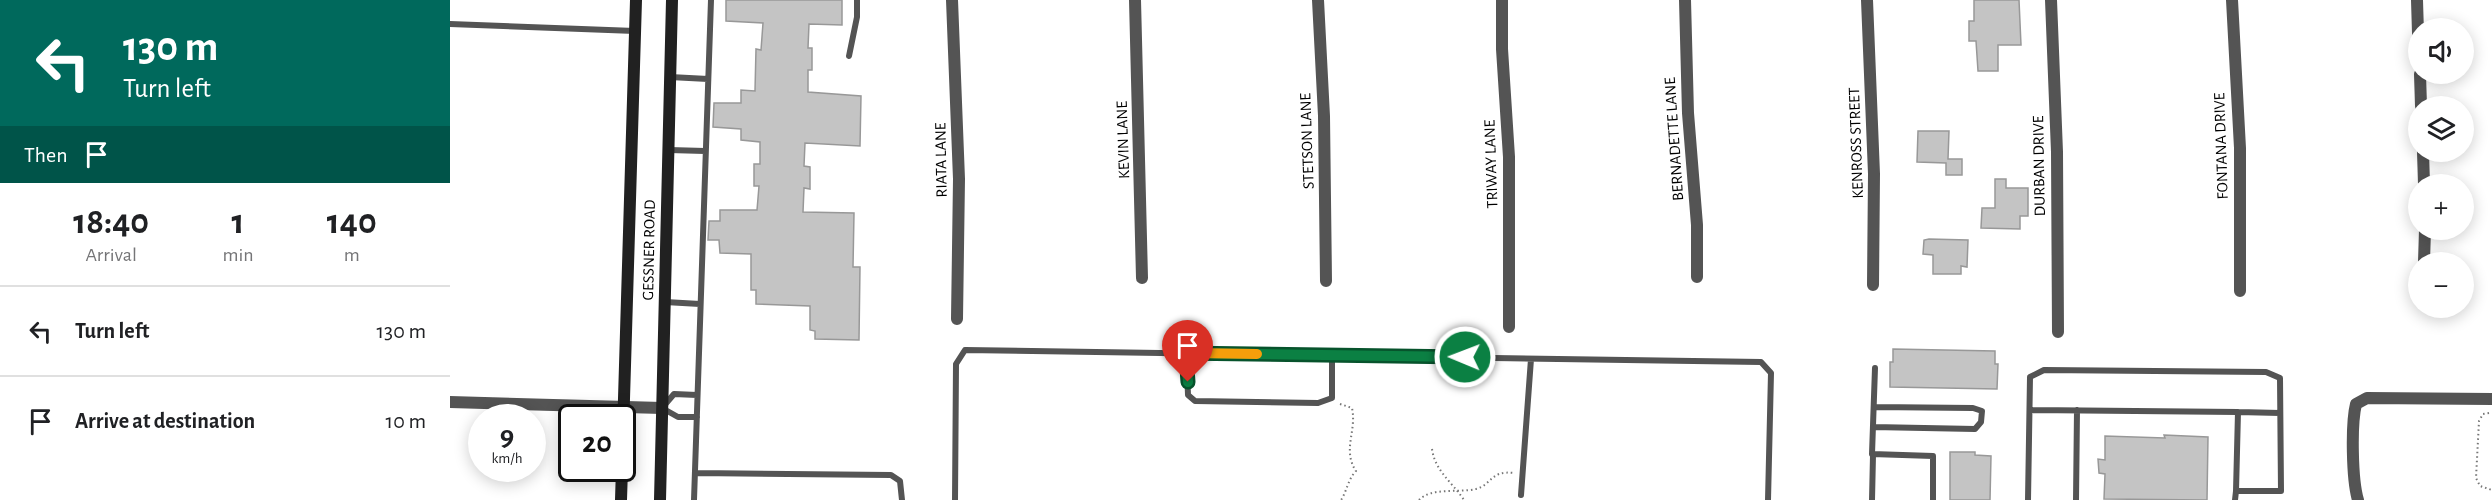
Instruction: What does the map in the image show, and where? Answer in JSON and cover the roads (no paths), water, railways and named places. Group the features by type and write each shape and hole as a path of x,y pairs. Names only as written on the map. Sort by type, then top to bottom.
{"main road":[{"name":"GESSNER ROAD","path":"624,404 636,0"},
{"name":"GESSNER ROAD","path":"660,500 672,0"},
{"name":"GESSNER ROAD","path":"621,500 622,482"}],"street":[{"name":"RIATA LANE","path":"952,0 959,179 957,319"},
{"name":"KEVIN LANE","path":"1135,0 1142,278"},
{"name":"STETSON LANE","path":"1318,0 1326,186 1326,281"},
{"name":"TRIWAY LANE","path":"1502,0 1502,49 1509,157 1509,327"},
{"name":"BERNADETTE LANE","path":"1685,0 1688,124 1697,225 1697,277"},
{"name":"KENROSS STREET","path":"1867,0 1874,174 1873,285"},
{"name":"DURBAN DRIVE","path":"2051,0 2057,152 2058,332"},
{"name":"FONTANA DRIVE","path":"2232,0 2240,148 2240,291"},
{"path":"2417,0 2418,18"},
{"path":"2358,500 2355,490 2354,465 2356,404 2367,398 2492,399"},
{"path":"450,402 558,405"},
{"path":"636,407 662,408"}],"lane":[{"path":"694,500 711,0"},
{"path":"849,56 857,17 857,0"},
{"path":"450,24 635,31"},
{"path":"670,76 708,79"},
{"path":"668,150 705,151"},
{"path":"664,302 700,304"},
{"path":"955,500 956,364 965,350 1761,362 1771,373 1768,500"},
{"path":"1178,353 1187,369 1188,395 1195,401 1318,403 1332,399 1332,355"},
{"path":"1521,495 1531,358"},
{"path":"1872,500 1875,368"},
{"path":"2028,500 2030,377 2044,370 2266,372 2280,378 2281,491 2236,491"},
{"path":"697,395 674,394 662,408 678,417 697,417"},
{"path":"1873,427 1975,429 1981,422 1982,411 1973,408 1874,407"},
{"path":"2030,410 2280,413"},
{"path":"2076,500 2077,410"},
{"path":"2235,500 2238,412"},
{"path":"1873,454 1933,456 1933,500"},
{"path":"696,473 891,475 900,481 902,500"}]}
